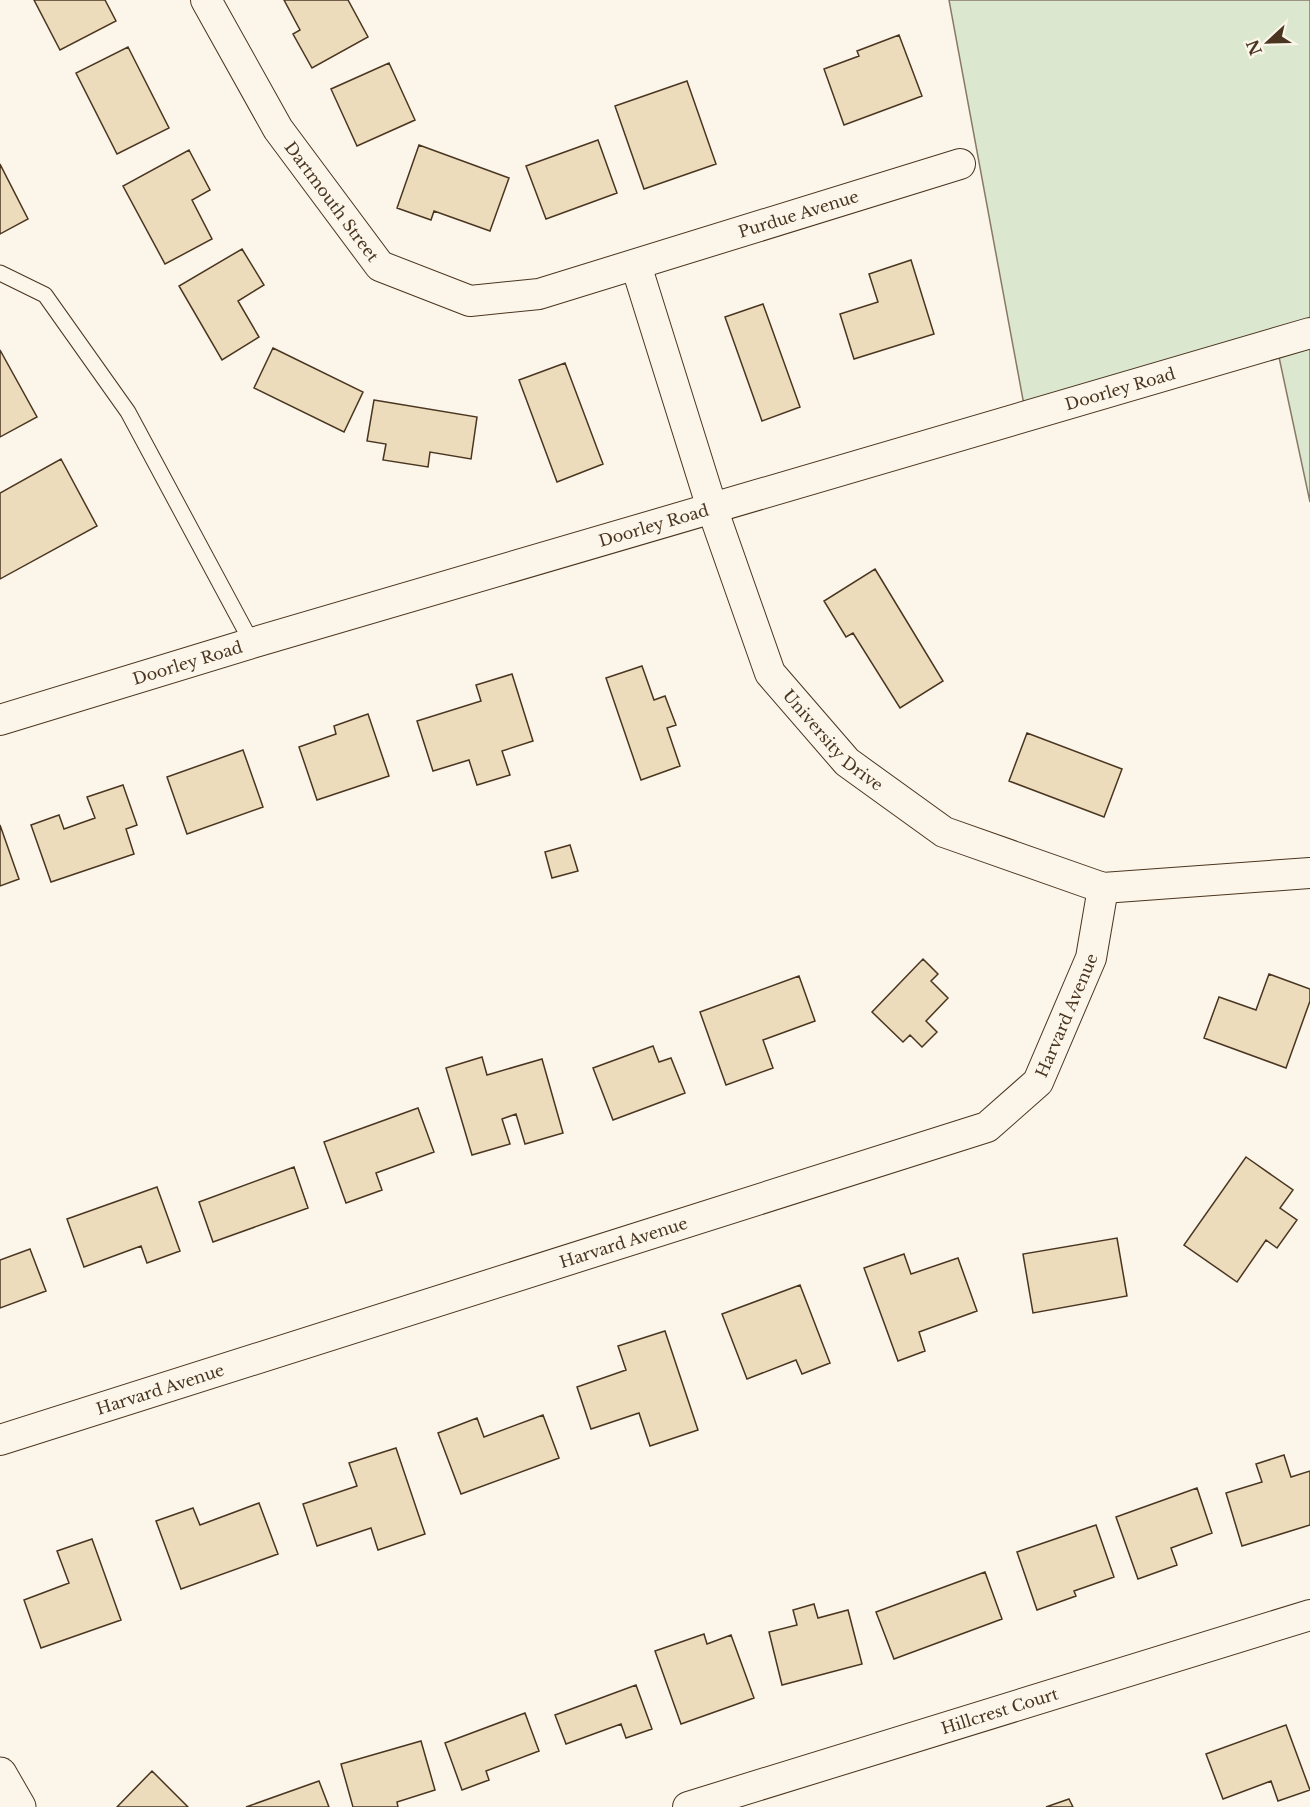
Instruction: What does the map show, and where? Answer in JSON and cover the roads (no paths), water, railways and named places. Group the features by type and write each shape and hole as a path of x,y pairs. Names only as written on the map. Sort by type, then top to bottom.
{"main road":[{"path":"0,1774 19,1807"}],"street":[{"name":"Dartmouth Street","path":"206,0 278,129 380,266 470,301 539,294 636,265"},
{"name":"Purdue Avenue","path":"636,265 960,164"},
{"name":"University Drive","path":"636,265 712,508 770,673 847,762 944,832 1103,888 1310,873"},
{"name":"Doorley Road","path":"0,720 252,643 1310,333"},
{"name":"Harvard Avenue","path":"0,1440 987,1127 1038,1082 1091,958 1103,888"},
{"name":"Hillcrest Court","path":"688,1807 1310,1615"}],"lane":[{"path":"0,273 45,294 128,412 252,643"}]}
